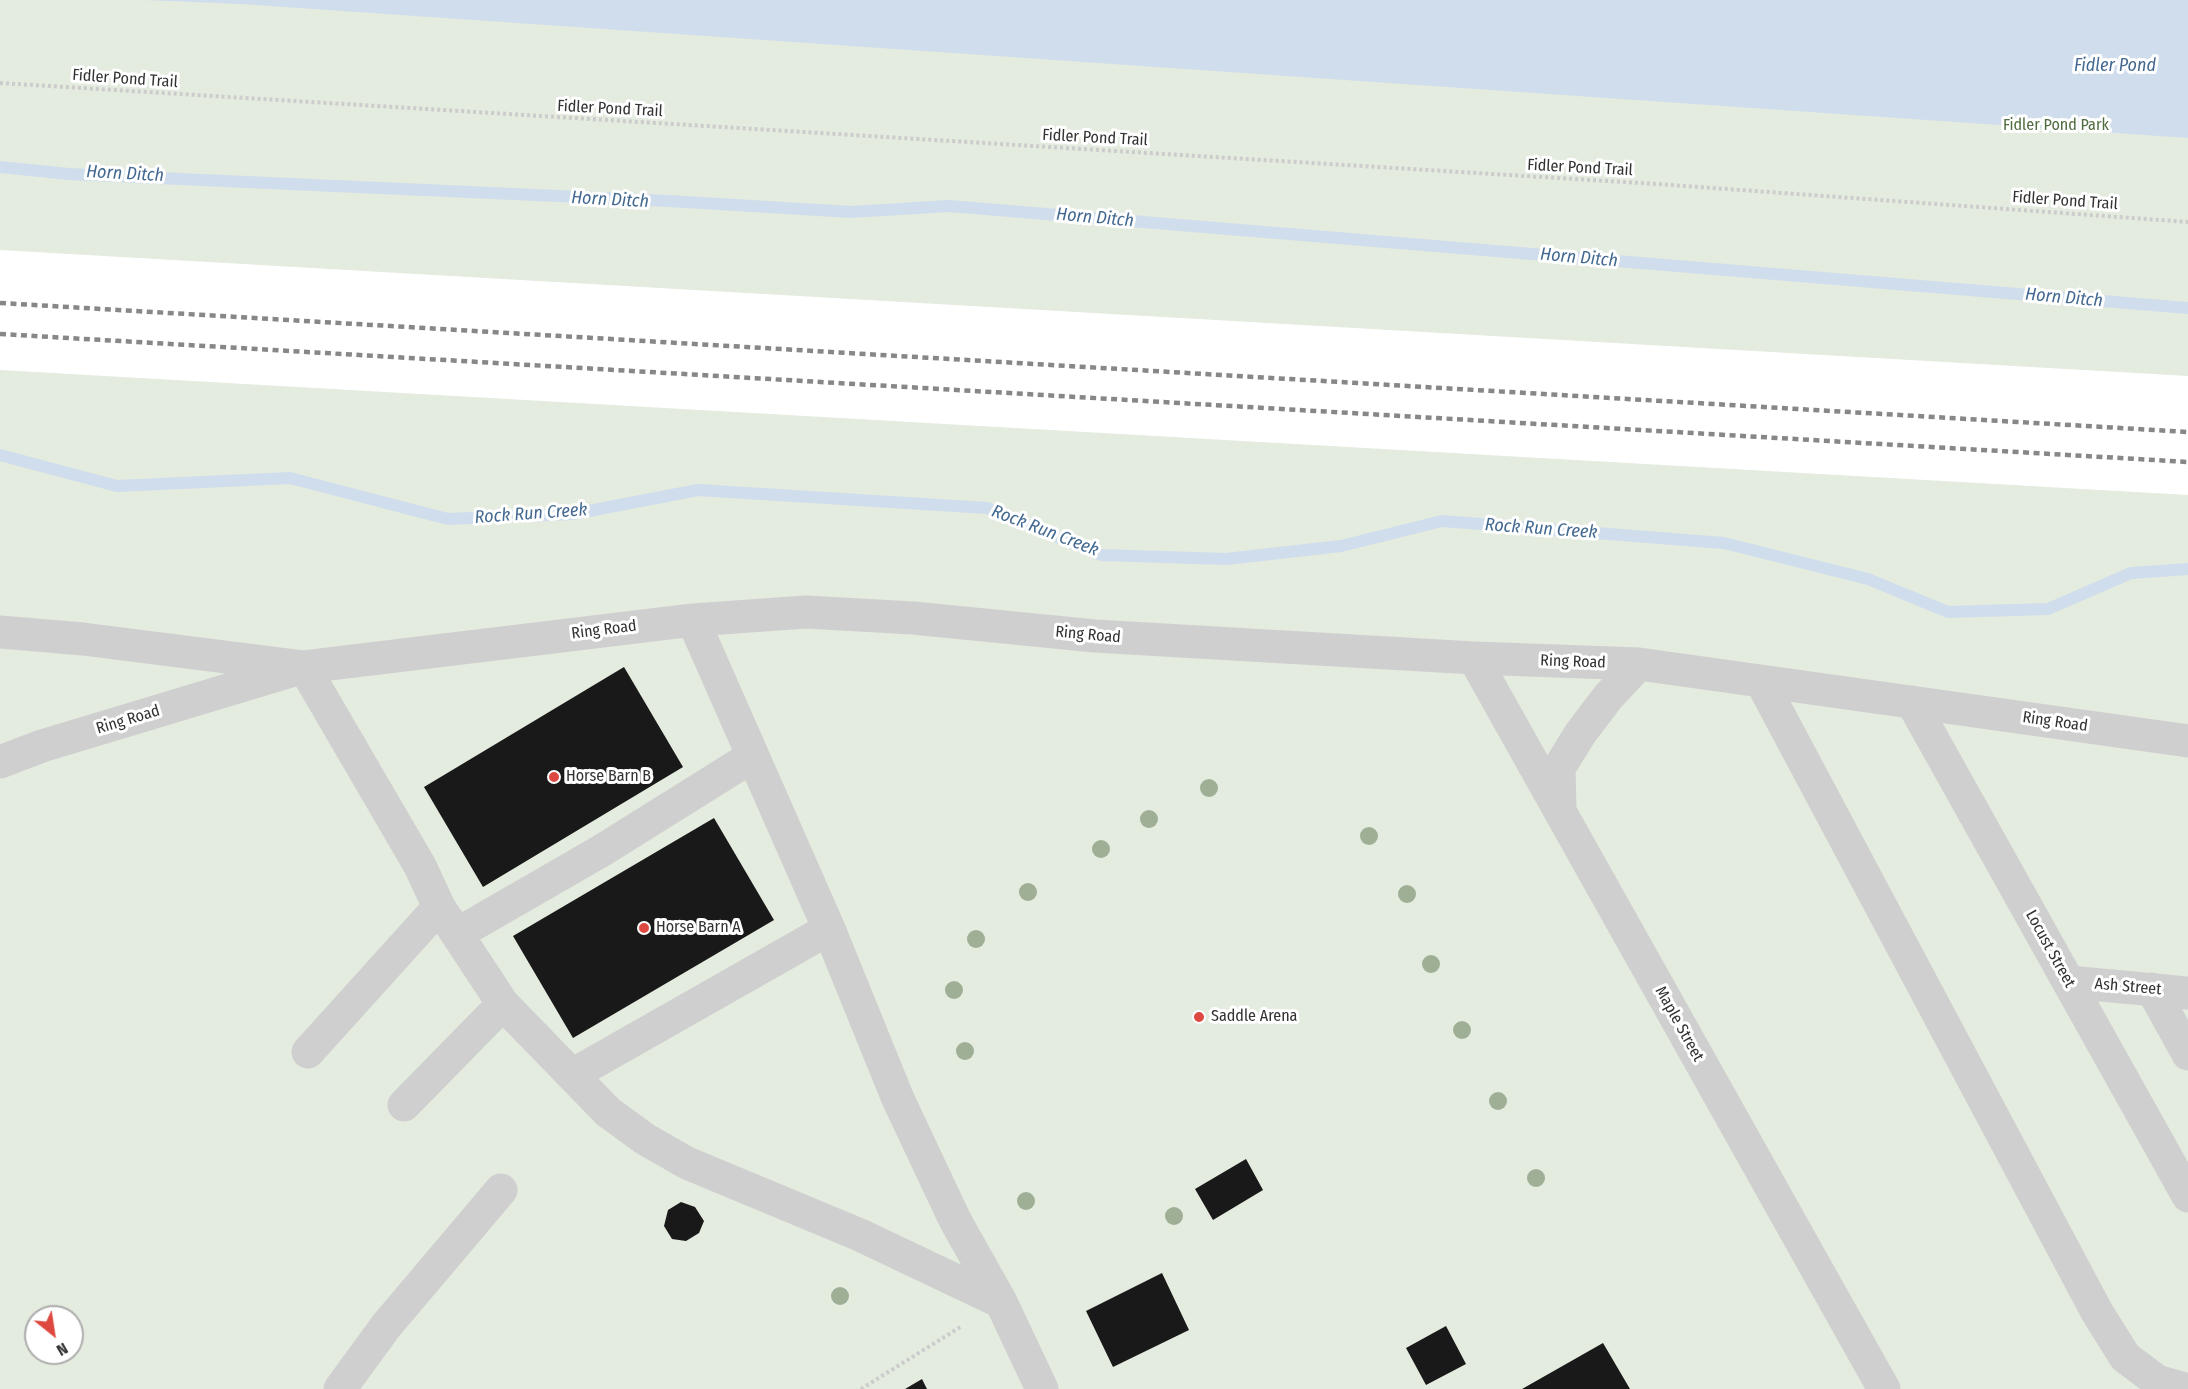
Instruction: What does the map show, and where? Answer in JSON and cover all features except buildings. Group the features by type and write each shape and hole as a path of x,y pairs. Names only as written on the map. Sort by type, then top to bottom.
{"street":[{"name":"Ring Road","path":"0,762 42,746 304,667 693,620 806,612 913,618 1095,636 1474,658 1639,664 2188,741"},
{"path":"693,620 829,929 898,1099 955,1220 1000,1302 1042,1389"},
{"path":"0,632 83,639 304,667 420,866 439,907 503,1004 608,1112 645,1139 687,1163 860,1235 1000,1302"},
{"name":"Maple Street","path":"1474,658 1884,1389"},
{"path":"1560,811 1559,768 1580,734 1608,697 1639,664"},
{"path":"1761,681 2097,1312 2125,1357 2157,1381 2185,1389"},
{"name":"Locust Street","path":"1912,702 2188,1196"},
{"path":"457,934 601,851 753,756"},
{"path":"308,1052 439,907"},
{"path":"572,1075 829,929"},
{"name":"Ash Street","path":"2069,982 2188,993"},
{"path":"2152,990 2188,1054"},
{"path":"404,1105 503,1004"},
{"path":"340,1389 386,1326 501,1190"}],"path":[{"name":"Fidler Pond Trail","path":"0,83 1645,184 2188,222"},
{"path":"861,1389 1000,1302"}],"green space":[{"name":"Fidler Pond Park","path":"0,0 2188,0 2188,376 0,250"},
{"path":"0,370 2188,495 2188,1389 0,1389"}],"water":[{"name":"Fidler Pond","path":"144,0 2188,0 2188,138 241,4"}],"waterway":[{"name":"Horn Ditch","path":"0,167 69,174 669,201 851,212 949,206 2188,308"},
{"name":"Rock Run Creek","path":"0,455 117,486 290,478 448,519 573,514 698,490 987,508 1101,555 1226,559 1341,546 1442,521 1724,543 1868,579 1948,612 2048,609 2131,573 2188,569"}],"railway":[{"path":"0,303 2188,432"},
{"path":"0,334 2188,462"}],"place":[{"name":"Horse Barn B","path":"554,777"},
{"name":"Horse Barn A","path":"644,928"},
{"name":"Saddle Arena","path":"1199,1017"}]}
